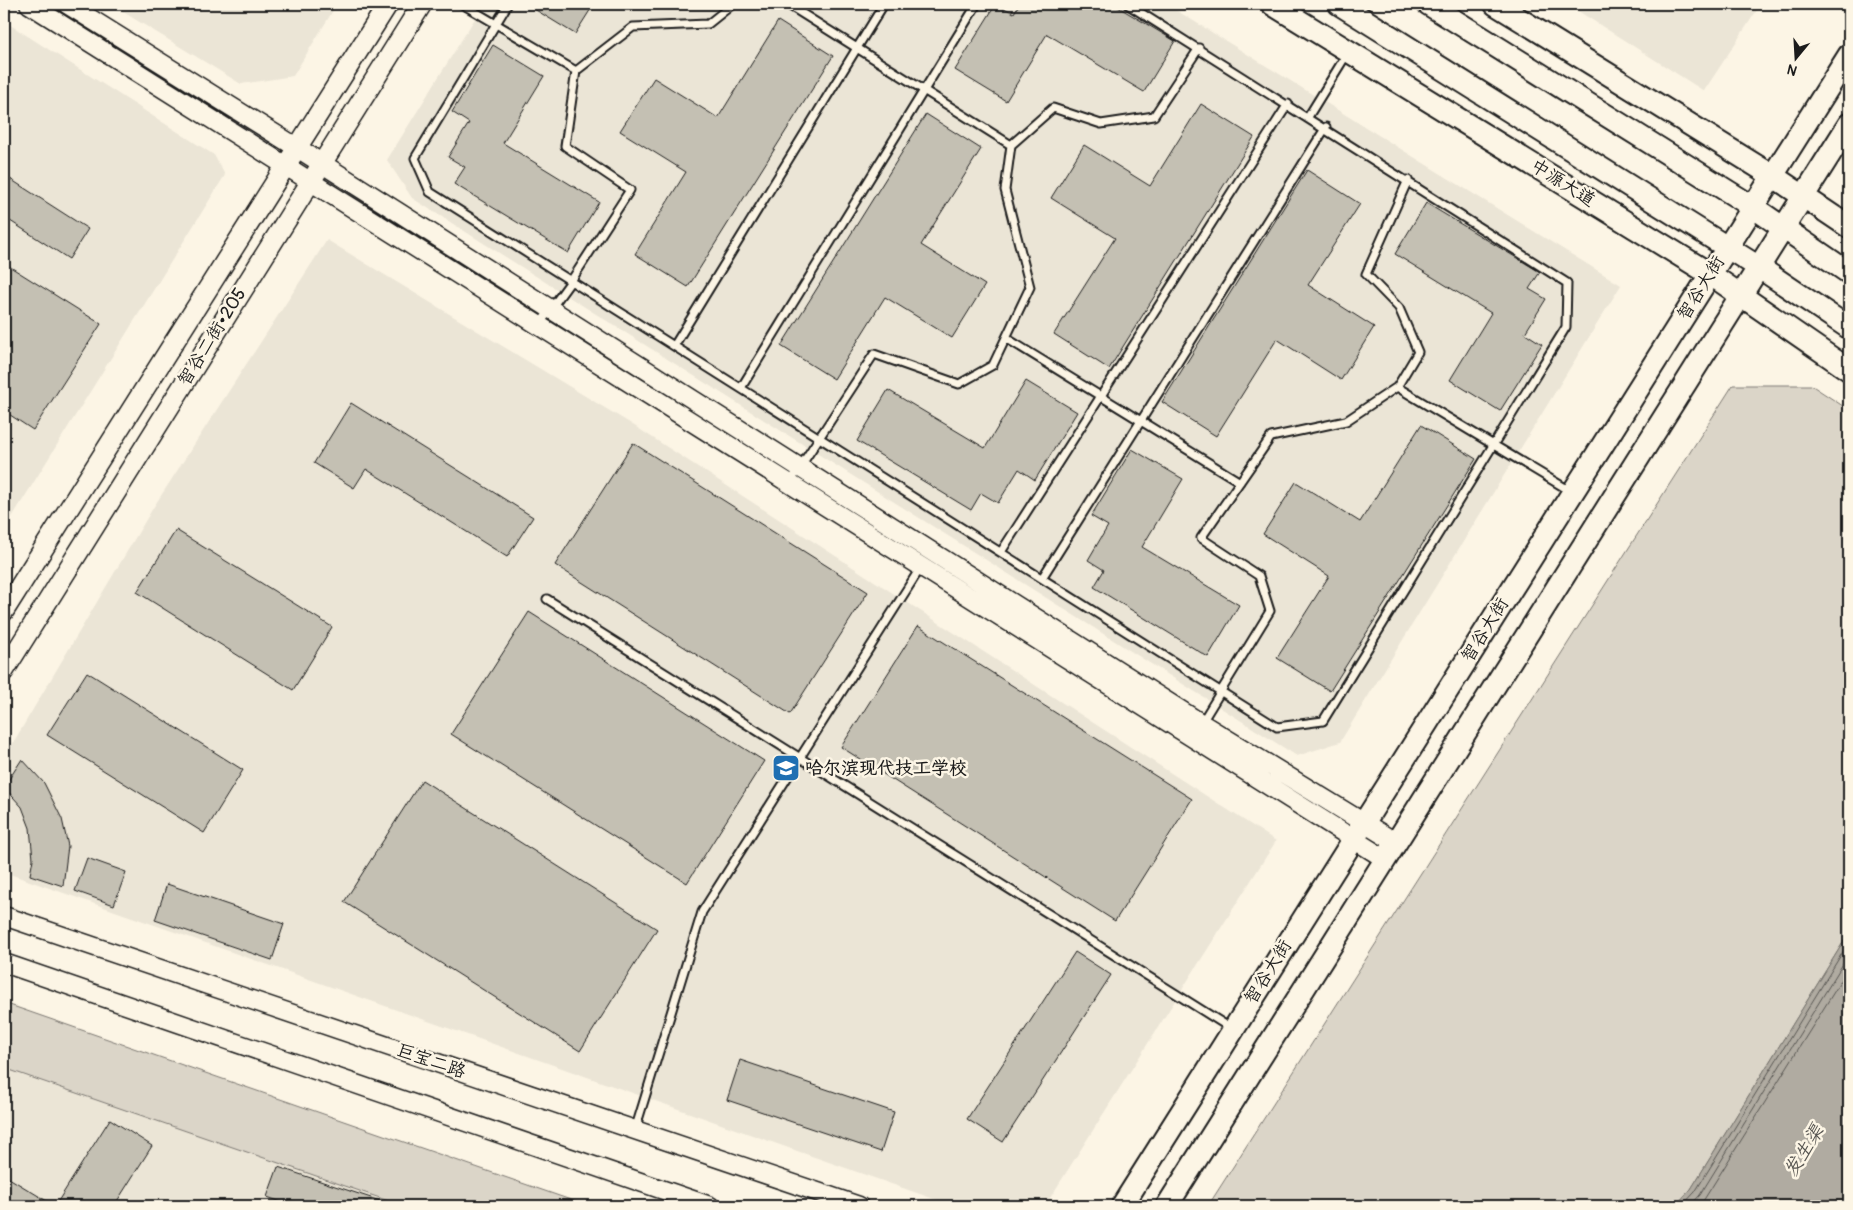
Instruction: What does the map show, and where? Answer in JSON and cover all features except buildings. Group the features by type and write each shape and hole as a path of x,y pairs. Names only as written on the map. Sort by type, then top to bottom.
{"main road":[{"name":"智谷二街•205","path":"4,612 388,4"},
{"name":"智谷二街•205","path":"4,670 320,163 422,4"},
{"name":"中源大道","path":"1272,4 1710,274 1849,370"},
{"name":"中源大道","path":"1338,4 1760,268 1849,328"},
{"path":"1428,4 1753,207 1849,273"},
{"path":"1495,4 1773,176 1849,227"},
{"name":"智谷大街","path":"1122,1206 1849,55"},
{"path":"1167,1206 1743,296 1849,124"}],"street":[{"path":"29,4 921,567 1196,730"},
{"path":"67,4 296,147 799,468 1196,730 1390,851"},
{"name":"巨宝二路","path":"4,916 859,1206"},
{"path":"4,963 674,1200 710,1206"}],"lane":[{"path":"462,4 576,71"},
{"path":"508,4 415,158 430,192 1277,727 1323,722 1566,327 1567,283 1326,127 1127,4"},
{"path":"538,326 571,281 630,190 565,146 576,71 632,27 708,24 733,4"},
{"path":"787,4 1011,145"},
{"path":"674,346 884,4"},
{"path":"741,388 977,4"},
{"path":"788,484 874,354 959,384 993,365 1030,287 1005,190 1011,145 1053,108 1101,124 1154,116 1199,48"},
{"path":"1308,116 1345,57"},
{"path":"1000,552 1288,104"},
{"path":"1042,578 1326,127"},
{"path":"1196,730 1270,611 1259,576 1200,538 1271,438 1346,421 1397,387 1418,352 1399,308 1366,274 1408,180"},
{"path":"1006,338 1240,482"},
{"path":"1397,387 1572,492"},
{"path":"635,1130 702,912 921,567"},
{"path":"547,599 1233,1029"}],"shaded area":[{"path":"110,4 337,4 293,76 241,84"},
{"path":"484,4 1166,4 1621,285 1340,742 1297,756 412,198 387,160"},
{"path":"1567,4 1761,4 1704,91"},
{"path":"4,21 214,155 225,175 4,530"},
{"name":"哈尔滨现代技工学校","path":"327,240 633,425 1276,841 1045,1206 954,1206 4,872 4,758 153,508"},
{"path":"1733,385 1811,385 1849,410 1849,933 1691,1189 1675,1206 1208,1206"},
{"path":"4,1003 588,1206 403,1206 4,1068"},
{"path":"4,1068 180,1129 403,1206 4,1206"}],"water":[{"name":"发生渠","path":"1849,933 1849,1206 1675,1206 1691,1189"}],"place":[{"name":"哈尔滨现代技工学校","path":"786,768"}]}
